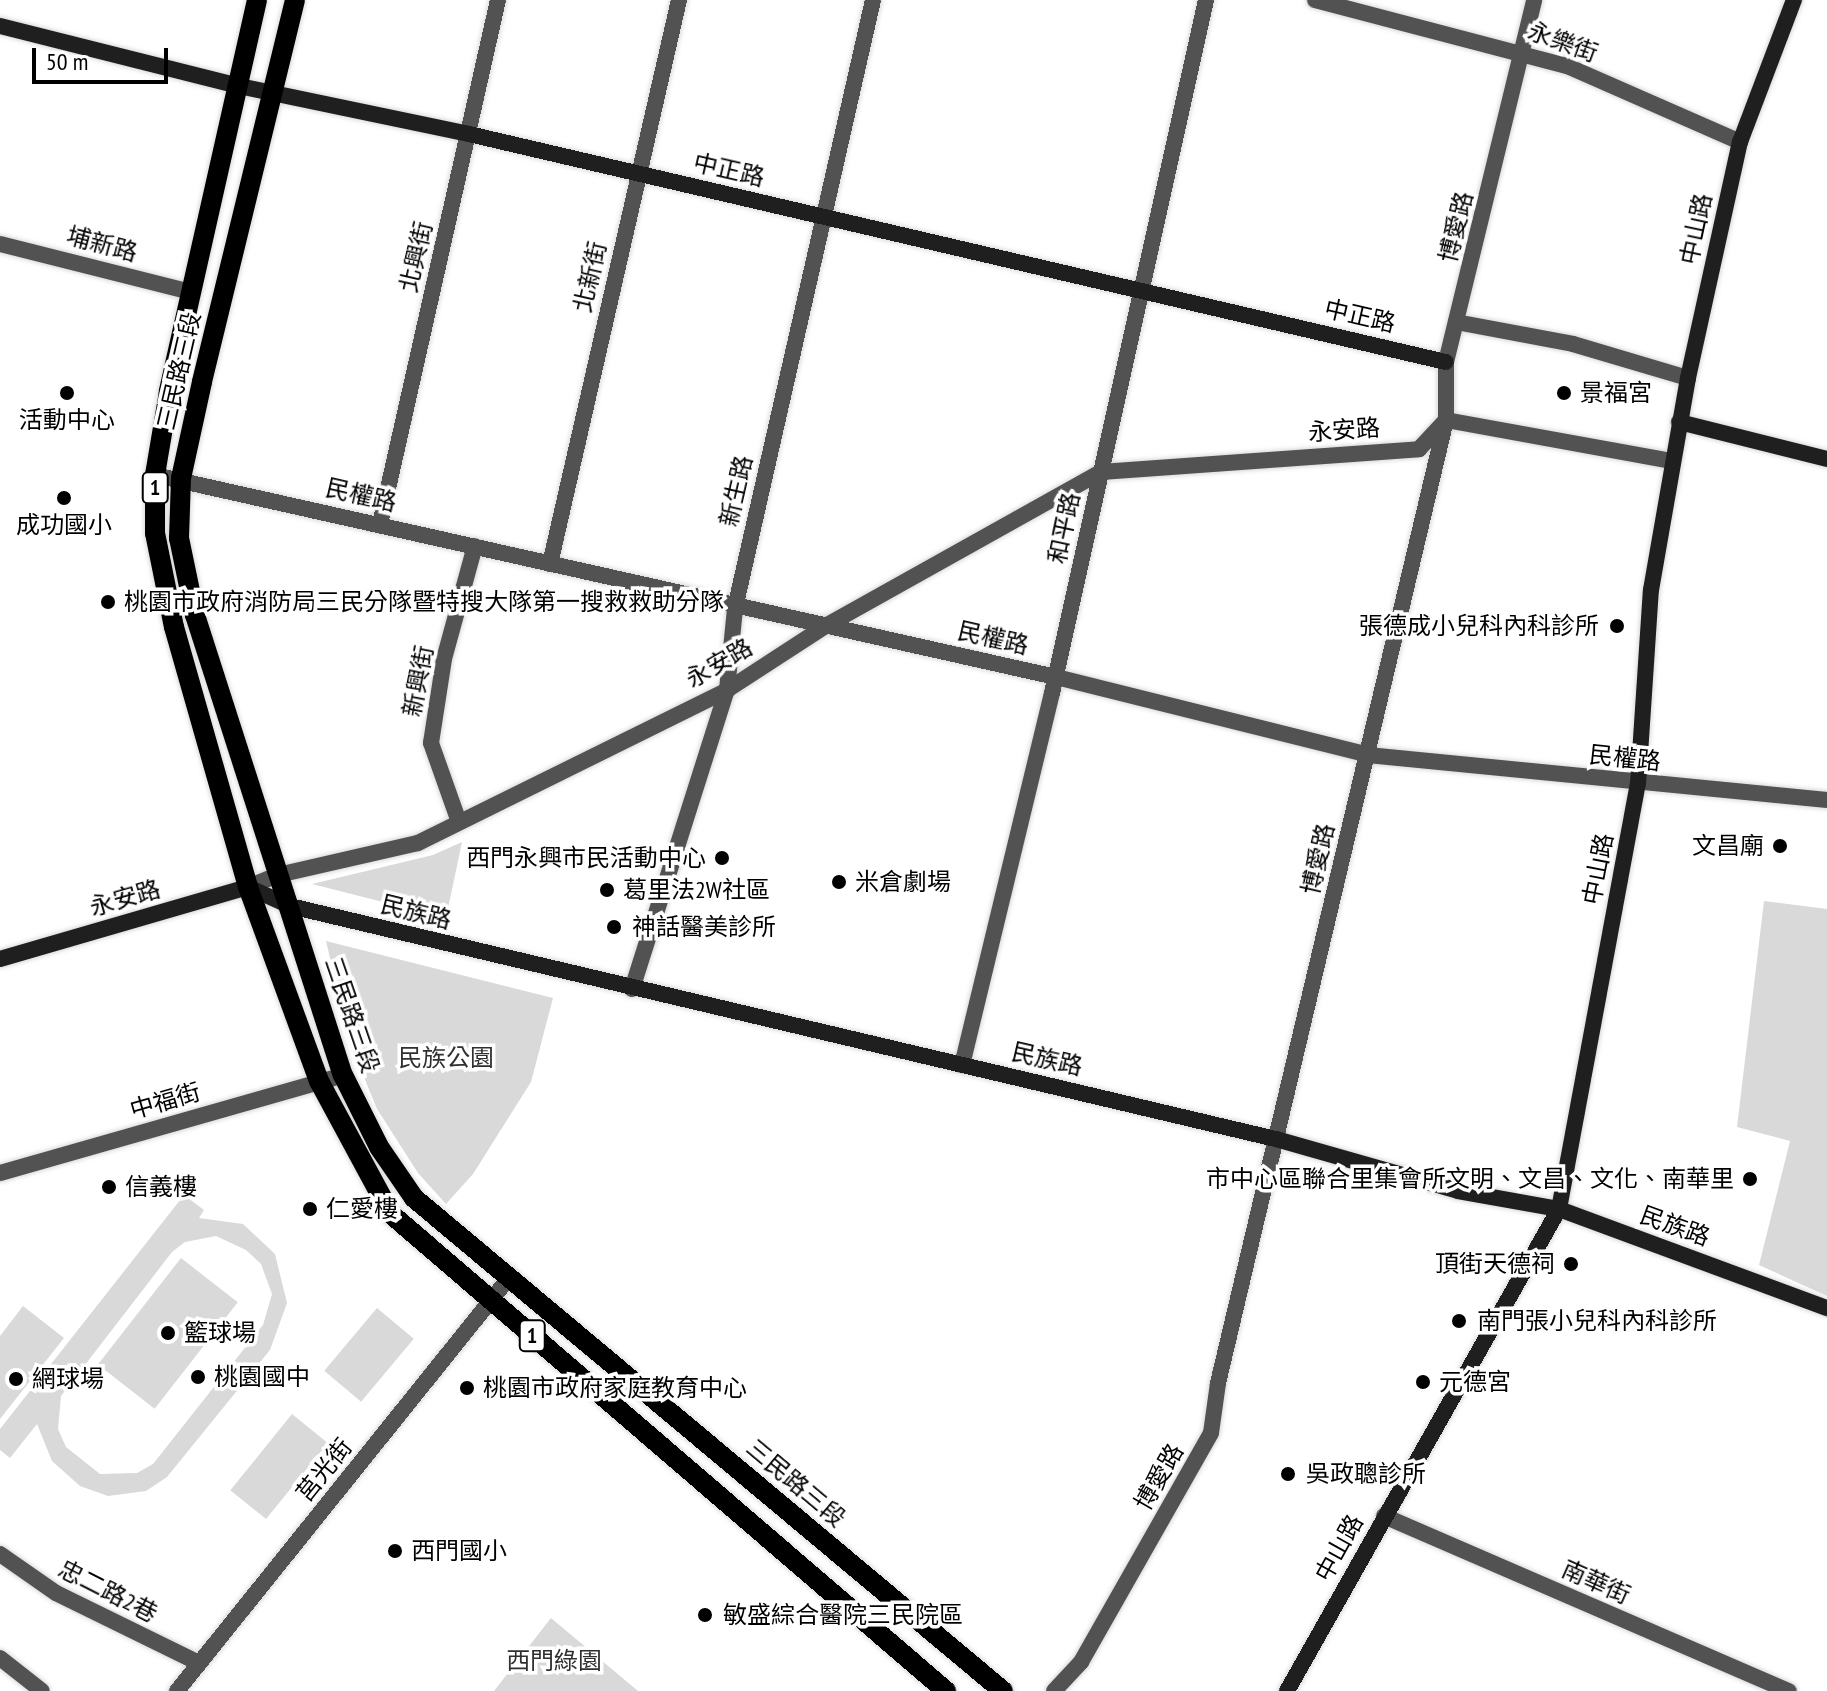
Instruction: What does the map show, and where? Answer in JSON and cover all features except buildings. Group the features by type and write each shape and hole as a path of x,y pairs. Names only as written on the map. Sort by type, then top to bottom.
{"main road":[{"name":"1","path":"239,86 257,0"},
{"name":"1","path":"273,93 295,0"},
{"name":"中山路","path":"1287,1691 1559,1209 1638,784 1651,590 1679,422 1740,142 1794,0"},
{"name":"中正路","path":"0,26 239,86 469,134 1446,362"},
{"name":"三民路三段","path":"239,86 191,292 155,475 155,533 162,581 248,887 319,1081 391,1214 946,1691"},
{"name":"三民路三段","path":"273,93 181,478 179,538 195,615 343,1075 379,1147 414,1198 1003,1691"},
{"path":"1679,422 1827,459"},
{"name":"民族路","path":"248,887 290,906 1276,1139 1458,1191 1559,1209 1827,1308"},
{"name":"永安路","path":"0,959 248,887"}],"street":[{"name":"北興街","path":"380,524 498,0"},
{"name":"北新街","path":"550,564 679,0"},
{"name":"新生路","path":"632,989 727,690 735,608 873,0"},
{"name":"和平路","path":"962,1065 1056,677 1206,0"},
{"name":"永樂街","path":"1315,0 1567,66 1740,142"},
{"name":"博愛路","path":"1054,1691 1081,1662 1211,1433 1218,1383 1446,420 1446,362 1519,51 1534,0"},
{"name":"埔新路","path":"0,244 191,292"},
{"path":"1456,322 1573,344 1688,378"},
{"path":"1446,420 1672,461"},
{"name":"永安路","path":"248,887 278,875 418,843 727,690 827,625 1101,472 1419,449 1446,420"},
{"name":"民權路","path":"155,475 181,478 735,608 827,625 1056,677 1368,755 1638,784 1827,800"},
{"name":"新興街","path":"459,822 431,743 444,659 475,546"},
{"name":"中福街","path":"0,1173 343,1075"},
{"name":"莒光街","path":"177,1691 508,1279"},
{"name":"南華街","path":"1384,1516 1789,1691"},
{"name":"忠二路2巷","path":"0,1554 56,1593 199,1663"},
{"path":"0,1658 42,1691"}],"green space":[{"path":"462,842 446,918 312,884 433,855"},
{"path":"1764,901 1827,909 1827,1296 1759,1265 1790,1141 1737,1127"},
{"name":"民族公園","path":"326,941 553,998 531,1082 473,1174 446,1204 418,1173 377,1109 350,1043"},
{"path":"184,1195 204,1210 199,1218 243,1224 275,1254 287,1303 270,1350 167,1477 146,1491 108,1496 80,1486 52,1461 37,1424 10,1458 0,1450 0,1429","holes":["216,1236 246,1250 261,1264 272,1294 263,1325 153,1464 137,1473 100,1474 66,1447 58,1429 61,1396 172,1252 185,1242"]},
{"name":"籃球場","path":"181,1258 238,1302 155,1409 98,1364"},
{"name":"網球場","path":"23,1306 64,1338 0,1419 0,1336"},
{"path":"377,1308 414,1339 361,1402 324,1371"},
{"path":"292,1414 328,1443 266,1519 230,1490"},
{"name":"西門綠園","path":"551,1618 638,1691 494,1691"}],"place":[{"name":"活動中心","path":"67,393"},
{"name":"景福宮","path":"1564,393"},
{"name":"成功國小","path":"64,498"},
{"name":"桃園市政府消防局三民分隊暨特搜大隊第一搜救救助分隊","path":"108,602"},
{"name":"張德成小兒科內科診所","path":"1617,626"},
{"name":"文昌廟","path":"1780,846"},
{"name":"西門永興市民活動中心","path":"722,858"},
{"name":"米倉劇場","path":"839,882"},
{"name":"葛里法2W社區","path":"607,890"},
{"name":"神話醫美診所","path":"614,927"},
{"name":"市中心區聯合里集會所文明、文昌、文化、南華里","path":"1750,1179"},
{"name":"信義樓","path":"109,1187"},
{"name":"仁愛樓","path":"310,1209"},
{"name":"頂街天德祠","path":"1571,1264"},
{"name":"南門張小兒科內科診所","path":"1459,1321"},
{"name":"籃球場","path":"168,1333"},
{"name":"桃園國中","path":"198,1377"},
{"name":"網球場","path":"16,1379"},
{"name":"元德宮","path":"1423,1382"},
{"name":"桃園市政府家庭教育中心","path":"467,1388"},
{"name":"吳政聰診所","path":"1288,1474"},
{"name":"西門國小","path":"395,1551"},
{"name":"敏盛綜合醫院三民院區","path":"705,1615"}]}
